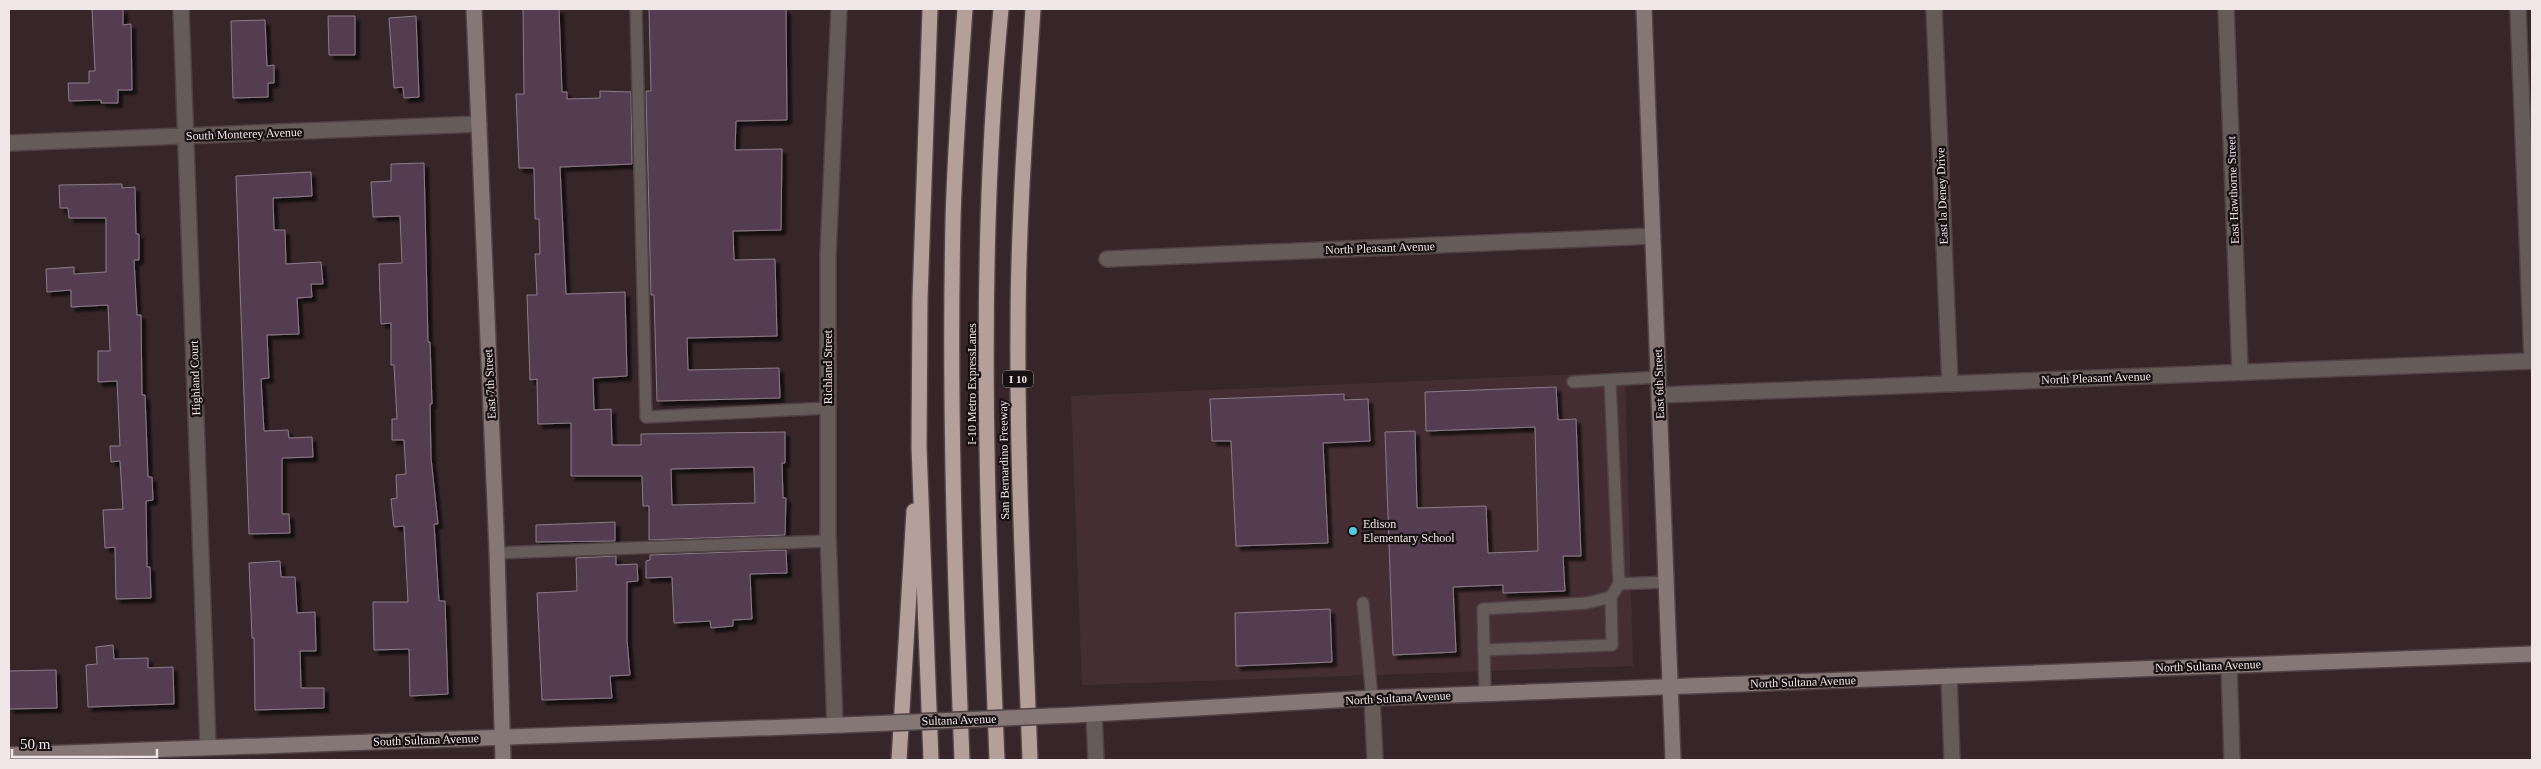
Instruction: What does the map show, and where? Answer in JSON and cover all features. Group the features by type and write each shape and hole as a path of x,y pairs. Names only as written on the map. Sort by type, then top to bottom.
{"highway":[{"path":"930,9 920,299 919,448 931,760"},
{"name":"I-10 Metro ExpressLanes","path":"962,760 953,454 952,319 953,218 965,9"},
{"name":"I-10 Metro ExpressLanes","path":"997,760 985,362 989,222 1001,9"},
{"name":"San Bernardino Freeway","path":"1030,757 1021,524 1018,328 1025,132 1032,9"},
{"path":"899,760 909,570 919,448"}],"street":[{"name":"Highland Court","path":"181,9 208,748"},
{"name":"East 7th Street","path":"474,9 498,553 503,760"},
{"name":"Richland Street","path":"839,9 828,255 828,540 839,725"},
{"name":"East 6th Street","path":"1644,9 1673,760"},
{"name":"East la Deney Drive","path":"1934,9 1950,384"},
{"name":"East Hawthorne Street","path":"2226,9 2240,372"},
{"path":"2518,9 2532,361"},
{"name":"South Monterey Avenue","path":"9,143 479,124"},
{"name":"North Pleasant Avenue","path":"1108,259 1653,236"},
{"name":"North Pleasant Avenue","path":"1660,395 2532,361"},
{"name":"North Sultana Avenue","path":"1074,715 1372,698 2532,654"},
{"path":"2228,665 2232,760"},
{"path":"1949,676 1952,760"},
{"path":"1372,698 1375,760"},
{"path":"1094,714 1096,760"},
{"name":"Sultana Avenue","path":"839,725 1074,715"},
{"name":"South Sultana Avenue","path":"9,755 839,725"}],"lane":[{"path":"636,9 646,418 828,408"},
{"path":"1573,382 1659,377"},
{"path":"1484,650 1612,645 1611,597 1619,584 1610,380"},
{"path":"498,553 828,540"},
{"path":"1619,584 1666,582"},
{"path":"1485,694 1483,609 1587,603 1611,597"},
{"path":"1363,603 1372,698"}],"shaded area":[{"name":"Edison Elementary School","path":"1625,372 1633,666 1082,685 1071,396"}],"building":[{"path":"92,9 123,9 123,25 131,24 132,90 118,90 118,103 101,103 101,100 69,101 68,83 89,83 89,71 95,71"},
{"path":"523,9 559,9 562,92 567,92 567,99 600,98 600,91 631,92 632,164 560,167 566,294 625,292 627,376 593,378 594,410 611,409 612,445 641,445 641,434 785,432 785,463 782,463 783,498 786,498 785,535 649,540 649,506 643,506 642,476 571,476 571,423 538,424 537,379 530,380 527,295 537,295 535,254 540,254 539,219 535,219 534,168 519,168 516,94 524,94","holes":["754,467 755,503 672,505 671,469"]},
{"path":"649,9 786,9 787,120 736,121 735,150 782,149 781,230 733,231 734,260 775,259 777,336 687,338 688,370 779,368 780,398 657,401 654,295 651,295 646,91 651,91"},
{"path":"328,16 355,16 355,55 329,55"},
{"path":"416,16 419,97 404,98 403,87 394,88 389,18"},
{"path":"265,20 267,66 274,65 274,83 268,83 268,97 233,98 231,21"},
{"path":"424,163 428,342 430,342 432,404 430,404 431,458 438,524 434,524 439,601 445,601 448,694 410,696 409,649 374,650 373,602 408,602 404,526 394,527 391,499 397,498 396,475 406,474 404,440 392,440 392,419 397,419 394,365 391,365 391,323 381,324 379,264 402,263 400,216 373,217 371,182 391,181 391,164"},
{"path":"311,172 312,196 273,198 274,230 285,230 286,264 321,262 323,284 311,284 312,297 297,298 299,334 267,335 269,378 261,379 264,431 288,430 289,438 312,437 313,457 282,458 282,514 289,514 290,533 249,534 236,176"},
{"path":"122,184 122,188 135,187 136,234 139,234 139,260 134,260 137,315 141,315 142,395 145,395 148,477 152,477 153,500 146,501 147,567 150,567 151,598 116,599 115,547 105,548 103,510 123,509 120,461 111,462 110,446 120,446 117,381 98,382 98,351 110,351 108,305 71,307 71,290 47,292 46,269 74,267 74,274 106,272 106,218 69,218 68,208 60,208 59,185"},
{"path":"1556,387 1558,420 1576,419 1581,556 1563,556 1565,591 1503,593 1503,585 1453,587 1456,652 1393,655 1385,432 1415,431 1417,508 1486,506 1488,553 1538,551 1535,427 1426,431 1425,392"},
{"path":"1344,394 1344,400 1368,399 1370,441 1323,443 1328,543 1236,546 1231,441 1212,441 1210,399"},
{"path":"615,522 615,541 536,542 536,525"},
{"path":"786,550 787,573 750,574 752,619 733,620 733,626 711,628 710,621 674,623 672,577 646,578 646,561 650,560 650,555"},
{"path":"616,556 616,565 637,564 638,581 627,582 627,640 630,675 610,676 612,698 542,700 537,593 577,591 576,558"},
{"path":"280,561 281,577 295,577 297,613 315,612 316,651 300,651 301,688 324,688 324,708 255,710 254,638 252,638 249,563"},
{"path":"1330,609 1332,662 1236,666 1235,613"},
{"path":"113,645 114,659 148,658 148,668 173,667 174,704 88,707 86,665 97,664 96,647"},
{"path":"56,670 57,708 9,709 9,671"}],"place":[{"name":"Edison Elementary School","path":"1353,531"}]}
